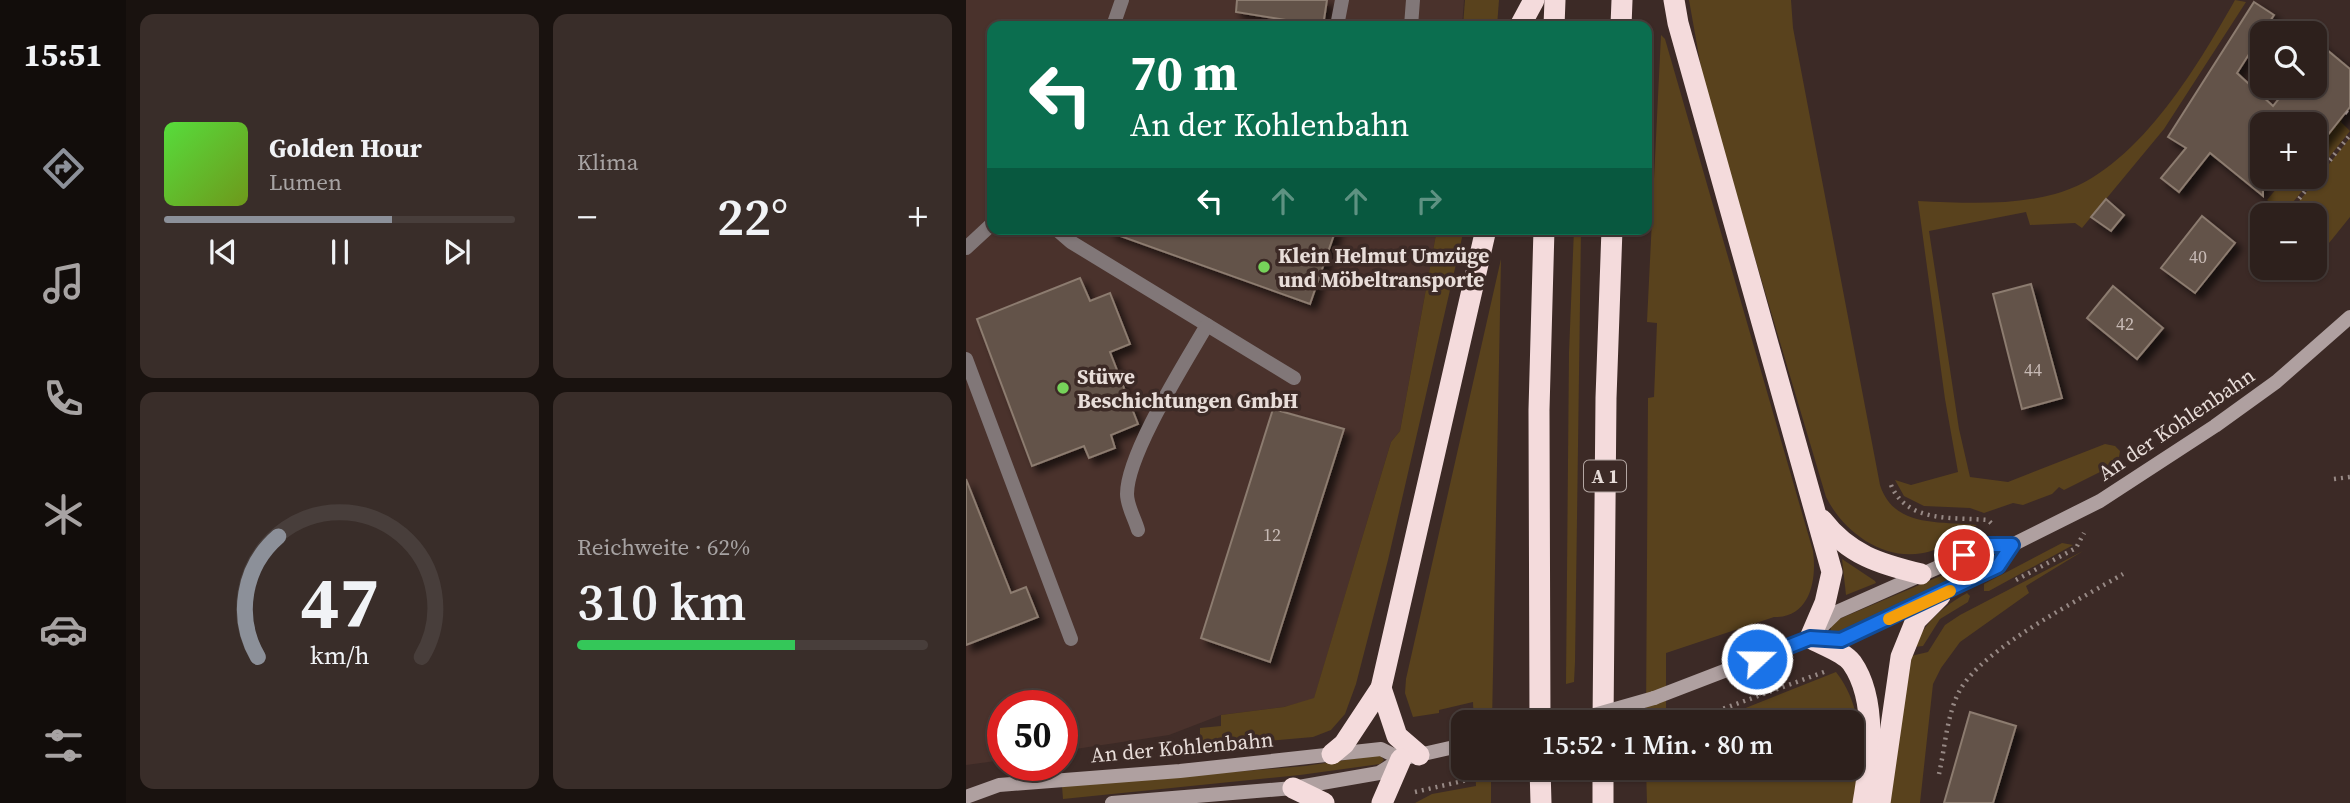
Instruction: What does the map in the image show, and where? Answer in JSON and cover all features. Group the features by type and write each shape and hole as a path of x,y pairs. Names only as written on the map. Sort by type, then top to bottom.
{"highway":[{"path":"1523,21 1534,0"},
{"path":"1554,21 1555,0"},
{"path":"1620,21 1622,0"},
{"path":"1674,0 1723,187 1832,572 1825,603 1810,638 1852,662 1865,695 1872,755 1863,803"},
{"path":"1332,754 1344,744 1381,688 1485,235"},
{"path":"1540,710 1539,410 1544,235"},
{"name":"A 1","path":"1604,710 1606,398 1612,235"},
{"path":"1817,513 1835,537 1850,550 1874,562 1921,575"},
{"path":"1880,803 1901,657 1916,620 1940,596"},
{"path":"1381,688 1397,736 1410,757 1382,803"},
{"path":"1541,780 1541,803"},
{"path":"1603,780 1603,803"},
{"path":"1293,788 1324,803"}],"main road":[{"name":"An der Kohlenbahn","path":"1612,710 1668,694 1810,638 1837,612 1986,545 2012,545 2100,501 2215,426 2276,382 2350,317"},
{"name":"An der Kohlenbahn","path":"1810,638 1841,640 1940,596 1998,566 2012,545"},
{"name":"An der Kohlenbahn","path":"1112,803 1293,788 1379,773 1410,757 1451,748"},
{"name":"An der Kohlenbahn","path":"966,797 999,785 1180,771 1381,749 1410,757"}],"street":[{"path":"1115,21 1122,0"},
{"path":"1339,21 1342,0"},
{"path":"1411,21 1413,0"},
{"path":"966,248 987,229"},
{"path":"1063,235 1294,378"},
{"path":"1138,530 1127,497 1130,472 1165,399 1207,325"},
{"path":"966,359 1071,639"}],"path":[{"path":"2327,164 2350,135"},
{"path":"2296,203 2307,189"},
{"path":"2334,479 2350,477"},
{"path":"1891,485 1896,497 1910,510 1933,516 1988,520 2012,545"},
{"path":"1939,774 1955,704 1960,689 1972,675 2019,637 2123,574"},
{"path":"1408,797 1419,790 1461,780"}],"shaded area":[{"path":"966,0 1464,0 1462,21 987,21 987,235 1436,235 1400,431 1391,442 1314,699 1284,707 1221,715 1169,735 1078,749 1078,690 987,690 987,762 966,765"},
{"path":"1465,0 1499,0 1497,21 1463,21"},
{"path":"1689,0 1791,0 1793,28 1880,485 1896,509 1907,515 1933,522 1977,525 1940,548 1918,554 1901,554 1871,544 1845,524 1826,497 1702,73"},
{"path":"2235,0 2246,2 2164,129 2082,228 2075,223 2030,225 2026,212 1929,231 1959,429 1970,477 2008,482 2105,444 2115,446 2120,451 2119,457 2104,470 2064,490 2059,487 2052,494 2023,505 2013,503 1984,513 1970,508 1924,506 1904,496 1895,480 1911,485 1958,472 1945,399 1918,201 1987,203 2021,200 2055,194 2084,182 2112,164 2161,114 2202,56"},
{"path":"1661,35 1665,39 1814,562 1812,585 1803,604 1796,611 1666,653 1666,710 1646,710 1648,398 1654,397 1657,323 1647,322"},
{"path":"2344,115 2341,122 2350,131 2327,160 2327,137"},
{"path":"2350,138 2350,217 2327,246 2327,203 2298,203 2309,189 2327,189 2327,167"},
{"path":"2276,189 2304,189 2292,203 2270,203 2267,200"},
{"path":"1436,235 1463,235 1388,560 1356,684 1345,714 1331,730 1313,737 1200,747 1200,728 1221,726 1221,715 1284,707 1314,698 1391,442 1400,431"},
{"path":"1574,235 1581,235 1575,662 1574,682 1566,684 1569,353"},
{"path":"1501,259 1492,710 1473,710 1473,702 1439,710 1439,713 1413,717 1405,693"},
{"path":"2062,543 2073,545 1989,591 1984,591 1984,584"},
{"path":"2083,551 2026,586 2029,593 1960,642 1933,684 1920,803 1890,803 1911,656 1928,652 1945,625 1960,615"},
{"path":"1842,559 1875,581 1876,583 1846,595"},
{"path":"1957,569 1960,577 1837,635 1830,633 1832,622"},
{"path":"1967,593 1970,596 1968,602 1940,619 1923,646 1913,647 1936,616"},
{"path":"1836,672 1854,710 1741,710"},
{"path":"1380,755 1384,760 1380,764 1300,775 1063,799 1062,786 1305,766"},
{"path":"1476,780 1491,780 1491,803 1415,803 1432,794 1476,786"},
{"path":"1646,780 1857,780 1853,803 1647,803"}],"building":[{"path":"1237,0 1327,0 1324,21 1292,21 1236,12"},
{"path":"2254,2 2274,15 2270,21 2250,21 2250,53 2237,73 2250,85 2250,98 2264,98 2273,106 2279,98 2327,98 2327,50 2350,69 2350,107 2327,136 2327,112 2250,112 2250,185 2210,153 2179,192 2161,178 2186,148 2168,137"},
{"path":"2106,199 2124,215 2111,231 2091,217"},
{"path":"2202,216 2235,243 2195,293 2161,268"},
{"name":"Klein Helmut Umzüge und Möbeltransporte","path":"1117,235 1334,235 1310,304"},
{"name":"Stüwe Beschichtungen GmbH","path":"1080,278 1090,301 1110,293 1130,344 1110,352 1138,424 1111,435 1115,448 1089,458 1084,446 1032,466 977,319"},
{"path":"2031,284 2062,398 2022,409 1993,294"},
{"path":"2113,286 2163,328 2137,359 2087,318"},
{"path":"1273,409 1344,429 1270,662 1201,638"},
{"path":"966,479 1011,593 1026,587 1038,617 966,645"},
{"path":"1970,712 2016,726 1993,803 1944,803"}],"slow traffic":[{"path":"1889,619 1950,591"}],"place":[{"name":"Klein Helmut Umzüge und Möbeltransporte","path":"1264,267"},
{"name":"Stüwe Beschichtungen GmbH","path":"1063,388"}],"route":[{"path":"1757,659 1810,638 1841,640 1940,596 1998,566 2012,545 1986,545 1964,555"}]}
